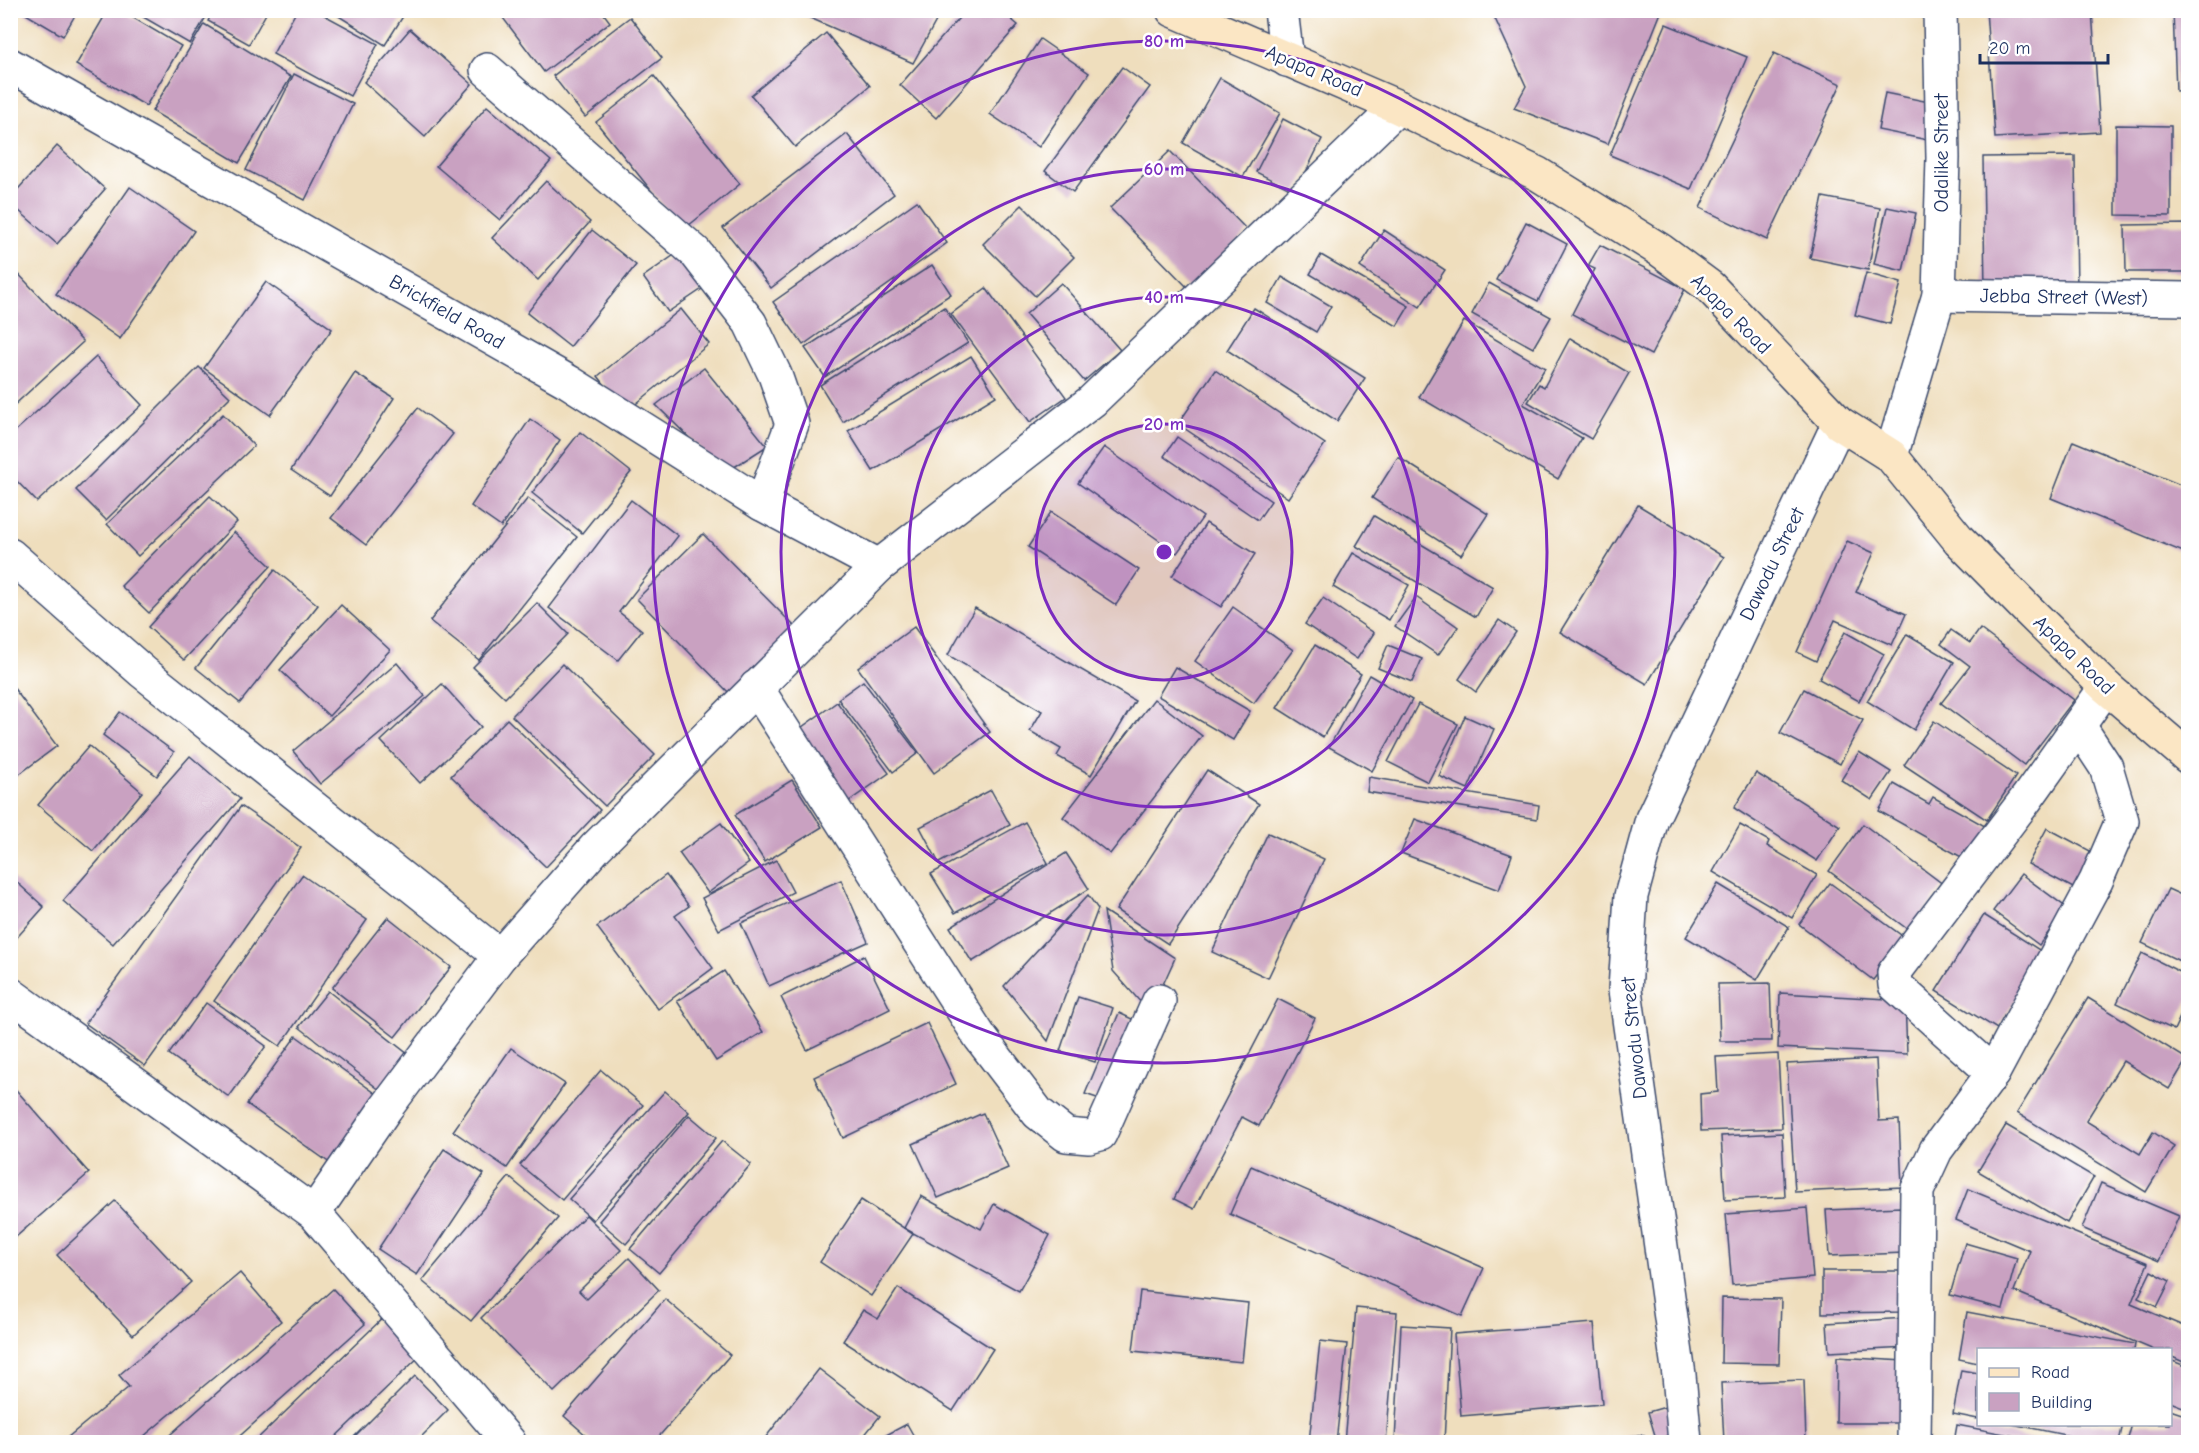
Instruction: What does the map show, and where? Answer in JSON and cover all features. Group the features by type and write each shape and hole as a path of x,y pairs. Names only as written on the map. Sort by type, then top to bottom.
{"street":[{"name":"Apapa Road","path":"1173,10 1398,107 1538,174 1660,250 1710,287 1839,423 1891,456 1959,540 2106,687 2188,757"},
{"path":"1281,10 1287,60"},
{"name":"Odalike Street","path":"1891,456 1938,295 1943,158 1940,10"},
{"name":"Brickfield Road","path":"10,65 569,382 762,504 879,566"},
{"path":"487,70 695,252 750,323 775,375 792,424 762,504"},
{"path":"314,1213 386,1108 500,956 596,847 879,566 1092,401 1398,107"},
{"name":"Jebba Street (West)","path":"1938,295 2188,299"},
{"name":"Dawodu Street","path":"1685,1443 1679,1375 1625,990 1631,896 1652,819 1839,423"},
{"path":"10,555 143,672 500,956"},
{"path":"756,687 980,1037 1038,1113 1066,1135 1089,1137 1100,1134 1160,1001"},
{"path":"1993,1072 1895,985 1894,973 2106,687"},
{"path":"1914,1443 1917,1191 1936,1150 1993,1072 2096,881 2122,821 2106,767 2079,726"},
{"path":"10,994 314,1213 508,1443"}],"building":[{"path":"19,10 78,10 63,36"},
{"path":"108,10 120,10 181,46 146,106 76,65"},
{"path":"131,10 210,10 190,44"},
{"path":"214,10 268,10 249,44 208,21"},
{"path":"297,10 315,10 378,44 350,96 273,54"},
{"path":"329,10 407,10 385,45"},
{"path":"497,10 601,10 610,22 544,72"},
{"path":"792,10 942,10 913,63"},
{"path":"966,10 1000,10 1018,25 936,118 900,85"},
{"path":"1491,10 1662,10 1608,144 1514,108 1526,86"},
{"path":"1986,10 2092,10 2100,132 1995,138"},
{"path":"2173,10 2188,10 2188,90 2176,91"},
{"path":"630,17 662,58 585,117 553,76"},
{"path":"204,24 291,77 239,163 152,111"},
{"path":"1666,24 1747,57 1691,189 1610,155"},
{"path":"410,29 472,84 425,137 364,82"},
{"path":"826,33 870,86 795,147 751,95"},
{"path":"1040,39 1089,73 1039,147 990,114"},
{"path":"1774,53 1841,84 1767,240 1700,208"},
{"path":"1122,67 1150,87 1073,192 1045,171"},
{"path":"294,74 353,104 305,200 246,170"},
{"path":"654,76 740,184 683,230 596,122"},
{"path":"1220,78 1280,113 1243,177 1183,143"},
{"path":"1885,93 1934,103 1928,140 1878,130"},
{"path":"487,106 551,161 500,220 436,166"},
{"path":"1283,119 1322,139 1296,192 1256,172"},
{"path":"2116,125 2171,126 2171,216 2116,215"},
{"path":"847,134 894,194 771,288 723,228"},
{"path":"57,146 105,189 57,244 10,203 10,198"},
{"path":"1170,151 1248,231 1188,288 1110,208"},
{"path":"2075,156 2077,291 1985,292 1983,157"},
{"path":"546,181 590,222 538,280 492,238"},
{"path":"130,187 194,231 120,339 56,294"},
{"path":"1823,197 1880,208 1868,270 1810,258"},
{"path":"917,201 947,243 803,345 773,302"},
{"path":"1022,205 1074,257 1035,296 983,244"},
{"path":"1887,207 1916,213 1903,271 1874,264"},
{"path":"1526,222 1567,244 1538,301 1496,280"},
{"path":"2188,224 2188,272 2126,272 2125,225"},
{"path":"592,230 636,265 570,347 527,313"},
{"path":"1384,230 1445,270 1420,307 1360,267"},
{"path":"1600,245 1685,289 1651,355 1572,314 1595,269 1588,266"},
{"path":"680,251 705,287 668,312 643,277"},
{"path":"1321,255 1409,306 1397,326 1310,274"},
{"path":"10,265 83,342 10,409"},
{"path":"932,265 951,294 825,377 805,348"},
{"path":"1866,273 1901,283 1890,324 1855,315"},
{"path":"1282,277 1331,306 1316,332 1267,303"},
{"path":"266,282 332,329 270,415 204,368"},
{"path":"1061,283 1120,350 1084,381 1026,314"},
{"path":"1489,283 1551,317 1533,348 1472,314"},
{"path":"986,288 1066,397 1030,422 951,314"},
{"path":"944,307 968,343 843,422 820,385"},
{"path":"1254,308 1365,378 1337,421 1227,350"},
{"path":"681,309 709,344 626,412 598,376"},
{"path":"1464,321 1545,368 1523,404 1582,438 1558,479 1419,397"},
{"path":"1570,338 1629,373 1591,439 1528,402 1539,384 1544,387"},
{"path":"971,356 996,396 873,471 848,431"},
{"path":"96,357 142,405 37,502 10,474 10,436"},
{"path":"199,367 230,397 106,520 76,490"},
{"path":"704,368 767,446 725,473 656,405"},
{"path":"1215,370 1325,444 1288,498 1178,424"},
{"path":"355,373 394,398 330,496 291,470"},
{"path":"418,408 453,434 366,545 331,518"},
{"path":"223,414 254,446 138,556 107,524"},
{"path":"530,419 560,440 501,527 471,506"},
{"path":"580,432 631,472 582,533 532,493"},
{"path":"1177,437 1271,501 1258,520 1164,456"},
{"path":"2073,441 2188,488 2188,554 2051,498"},
{"path":"1104,447 1203,517 1177,553 1078,483"},
{"path":"1398,457 1488,514 1461,555 1372,498"},
{"path":"210,496 237,522 149,613 121,586"},
{"path":"528,498 577,537 479,660 430,621"},
{"path":"631,500 678,536 619,612 642,630 618,660 549,608"},
{"path":"1638,505 1724,557 1647,684 1560,632"},
{"path":"1051,512 1139,570 1116,605 1028,547"},
{"path":"1374,516 1493,587 1476,617 1356,546"},
{"path":"1206,523 1255,554 1221,607 1172,576"},
{"path":"234,532 271,566 184,660 148,627"},
{"path":"703,534 799,631 732,696 637,599"},
{"path":"1847,541 1874,553 1856,592 1906,614 1892,645 1835,620 1816,661 1797,652"},
{"path":"1353,553 1409,585 1389,620 1333,587"},
{"path":"275,570 318,605 240,703 196,668"},
{"path":"1416,597 1458,627 1438,655 1395,626"},
{"path":"1323,598 1374,633 1357,659 1305,624"},
{"path":"537,603 568,634 505,698 473,667"},
{"path":"341,605 390,650 329,716 280,670"},
{"path":"1233,607 1293,650 1254,703 1195,661"},
{"path":"975,608 1135,701 1091,775 1057,756 1061,749 1030,731 1042,711 948,655"},
{"path":"1499,620 1516,632 1476,692 1459,679"},
{"path":"914,627 990,732 934,773 858,668"},
{"path":"1980,629 2074,700 2024,765 1941,703 1970,666 1941,644 1951,630 1970,643"},
{"path":"1845,632 1884,654 1859,701 1819,679"},
{"path":"1907,634 1954,662 1914,730 1867,701"},
{"path":"1315,645 1361,674 1323,737 1277,708"},
{"path":"1388,645 1422,659 1412,682 1378,668"},
{"path":"397,663 425,696 320,784 293,751"},
{"path":"562,664 655,755 605,806 512,716"},
{"path":"1175,667 1250,711 1233,740 1158,696"},
{"path":"1369,675 1412,700 1372,771 1329,747"},
{"path":"863,681 918,753 893,772 838,699"},
{"path":"10,683 57,746 10,781"},
{"path":"442,684 481,727 420,783 381,741"},
{"path":"1804,689 1863,720 1840,764 1780,733"},
{"path":"1154,699 1202,736 1110,854 1063,817"},
{"path":"837,702 889,773 842,806 791,735"},
{"path":"1418,704 1458,724 1428,782 1388,762"},
{"path":"120,712 174,752 157,776 103,735"},
{"path":"1465,716 1494,729 1468,789 1439,776"},
{"path":"507,719 600,810 546,867 451,776"},
{"path":"1934,721 2016,776 1987,820 1904,765"},
{"path":"89,746 142,792 93,851 38,805"},
{"path":"1859,752 1891,772 1872,800 1841,780"},
{"path":"190,756 240,799 113,944 63,901"},
{"path":"1207,770 1259,804 1168,944 1116,910"},
{"path":"1756,773 1840,826 1817,861 1734,808"},
{"path":"1369,777 1539,805 1537,819 1367,792"},
{"path":"792,780 822,827 765,862 735,815"},
{"path":"1894,784 1929,804 1933,797 1992,830 1972,863 1879,811"},
{"path":"991,790 1010,825 939,863 920,827"},
{"path":"241,806 301,848 145,1066 85,1023"},
{"path":"1415,819 1512,855 1499,890 1401,853"},
{"path":"1025,822 1048,863 955,913 931,874"},
{"path":"721,823 749,863 708,893 679,853"},
{"path":"1863,824 1944,885 1910,931 1829,871"},
{"path":"1740,825 1769,841 1767,846 1817,875 1792,918 1713,872"},
{"path":"2047,828 2094,853 2075,889 2028,864"},
{"path":"1268,833 1324,859 1268,978 1212,952"},
{"path":"1066,853 1089,889 972,962 950,927"},
{"path":"776,860 793,892 719,930 702,898"},
{"path":"2021,874 2067,908 2039,945 1993,911"},
{"path":"302,875 367,920 280,1046 214,1001"},
{"path":"666,875 689,906 675,916 713,968 658,1009 597,927"},
{"path":"10,876 44,907 12,943 10,941"},
{"path":"841,880 868,942 769,986 741,923"},
{"path":"1830,883 1905,938 1873,980 1799,924"},
{"path":"1718,884 1789,927 1757,980 1686,937"},
{"path":"2168,889 2188,898 2188,965 2142,943"},
{"path":"1088,895 1098,909 1048,1041 1004,986"},
{"path":"1104,911 1175,958 1150,1013 1113,971"},
{"path":"1984,915 2044,953 1997,1029 1936,991"},
{"path":"388,917 451,967 395,1037 332,988"},
{"path":"2142,953 2188,976 2188,1000 2174,1030 2117,1003"},
{"path":"864,956 890,1009 807,1050 781,997"},
{"path":"724,971 763,1032 716,1061 677,1001"},
{"path":"1770,983 1772,1041 1720,1041 1718,984"},
{"path":"328,991 409,1055 381,1091 299,1027"},
{"path":"1780,993 1905,1000 1907,1054 1778,1048"},
{"path":"1078,997 1113,1008 1095,1062 1060,1051"},
{"path":"2088,998 2187,1059 2169,1089 2123,1061 2086,1121 2140,1154 2153,1132 2174,1146 2146,1192 2017,1113"},
{"path":"1278,999 1315,1018 1259,1126 1242,1117 1194,1209 1174,1199"},
{"path":"206,1003 266,1046 229,1097 169,1054"},
{"path":"1119,1013 1147,1026 1112,1103 1085,1094"},
{"path":"927,1023 956,1084 843,1138 814,1077"},
{"path":"296,1036 382,1098 334,1166 247,1104"},
{"path":"511,1048 565,1084 507,1168 453,1131"},
{"path":"1778,1054 1782,1128 1701,1131 1700,1094 1718,1092 1716,1057"},
{"path":"1876,1059 1879,1121 1899,1120 1902,1187 1795,1192 1787,1064"},
{"path":"601,1070 643,1105 562,1200 520,1165"},
{"path":"10,1083 89,1173 10,1242"},
{"path":"665,1091 689,1112 593,1220 569,1199"},
{"path":"983,1113 1008,1168 938,1198 913,1144"},
{"path":"689,1115 716,1138 626,1244 599,1221"},
{"path":"2006,1125 2094,1177 2067,1223 1978,1171"},
{"path":"1782,1133 1785,1197 1725,1200 1721,1136"},
{"path":"722,1141 751,1164 659,1273 630,1249"},
{"path":"444,1149 484,1174 417,1275 378,1249"},
{"path":"1251,1166 1484,1268 1462,1316 1230,1214"},
{"path":"509,1177 558,1218 471,1321 422,1281"},
{"path":"2101,1183 2179,1216 2159,1261 2082,1228"},
{"path":"1968,1189 2148,1263 2131,1304 2188,1328 2188,1364 2172,1357 2172,1348 2149,1348 2014,1291 2030,1251 1956,1220"},
{"path":"921,1196 981,1229 994,1204 1050,1235 1019,1291 904,1228"},
{"path":"861,1200 913,1234 871,1296 820,1262"},
{"path":"115,1201 191,1282 133,1335 57,1255"},
{"path":"1901,1207 1904,1253 1829,1256 1826,1210"},
{"path":"1807,1208 1813,1278 1732,1285 1726,1214"},
{"path":"586,1215 621,1250 579,1291 587,1299 629,1258 659,1290 554,1392 481,1318"},
{"path":"1965,1243 2017,1258 2003,1309 1950,1295"},
{"path":"1822,1271 1906,1271 1907,1312 1822,1313"},
{"path":"2151,1271 2170,1281 2157,1307 2138,1298"},
{"path":"240,1273 281,1321 137,1442 62,1442 129,1387 119,1375"},
{"path":"898,1288 993,1349 953,1411 843,1341 863,1310 878,1319"},
{"path":"333,1289 365,1324 233,1442 162,1442"},
{"path":"1140,1291 1248,1303 1242,1362 1133,1351"},
{"path":"1722,1298 1781,1299 1779,1364 1721,1363"},
{"path":"665,1299 730,1355 654,1442 594,1442 564,1416"},
{"path":"1356,1308 1397,1312 1386,1442 1344,1442"},
{"path":"1967,1312 2135,1344 2134,1348 1977,1348 1977,1363 1959,1359"},
{"path":"387,1314 424,1352 330,1442 254,1442"},
{"path":"1906,1318 1908,1348 1829,1352 1827,1323"},
{"path":"1594,1323 1602,1404 1461,1416 1454,1334"},
{"path":"1401,1325 1450,1328 1444,1442 1395,1442"},
{"path":"1320,1341 1347,1344 1336,1442 1309,1442"},
{"path":"1837,1357 1904,1361 1904,1423 1836,1423"},
{"path":"2172,1361 2188,1367 2188,1409 2172,1403"},
{"path":"819,1369 880,1416 859,1442 762,1442"},
{"path":"1961,1370 1977,1373 1977,1419 1953,1414"},
{"path":"415,1376 448,1410 416,1442 349,1442"},
{"path":"1804,1380 1806,1442 1724,1442 1721,1383"},
{"path":"1669,1406 1678,1437 1657,1442 1648,1412"},
{"path":"2172,1411 2188,1416 2188,1442 2127,1442 2131,1426 2172,1426"},
{"path":"907,1424 917,1442 873,1442"},
{"path":"1957,1425 2041,1441 2041,1442 1954,1442"},
{"path":"2022,1426 2123,1426 2119,1442 2099,1442"},
{"path":"1644,1435 1645,1442 1626,1442 1626,1436"}]}
